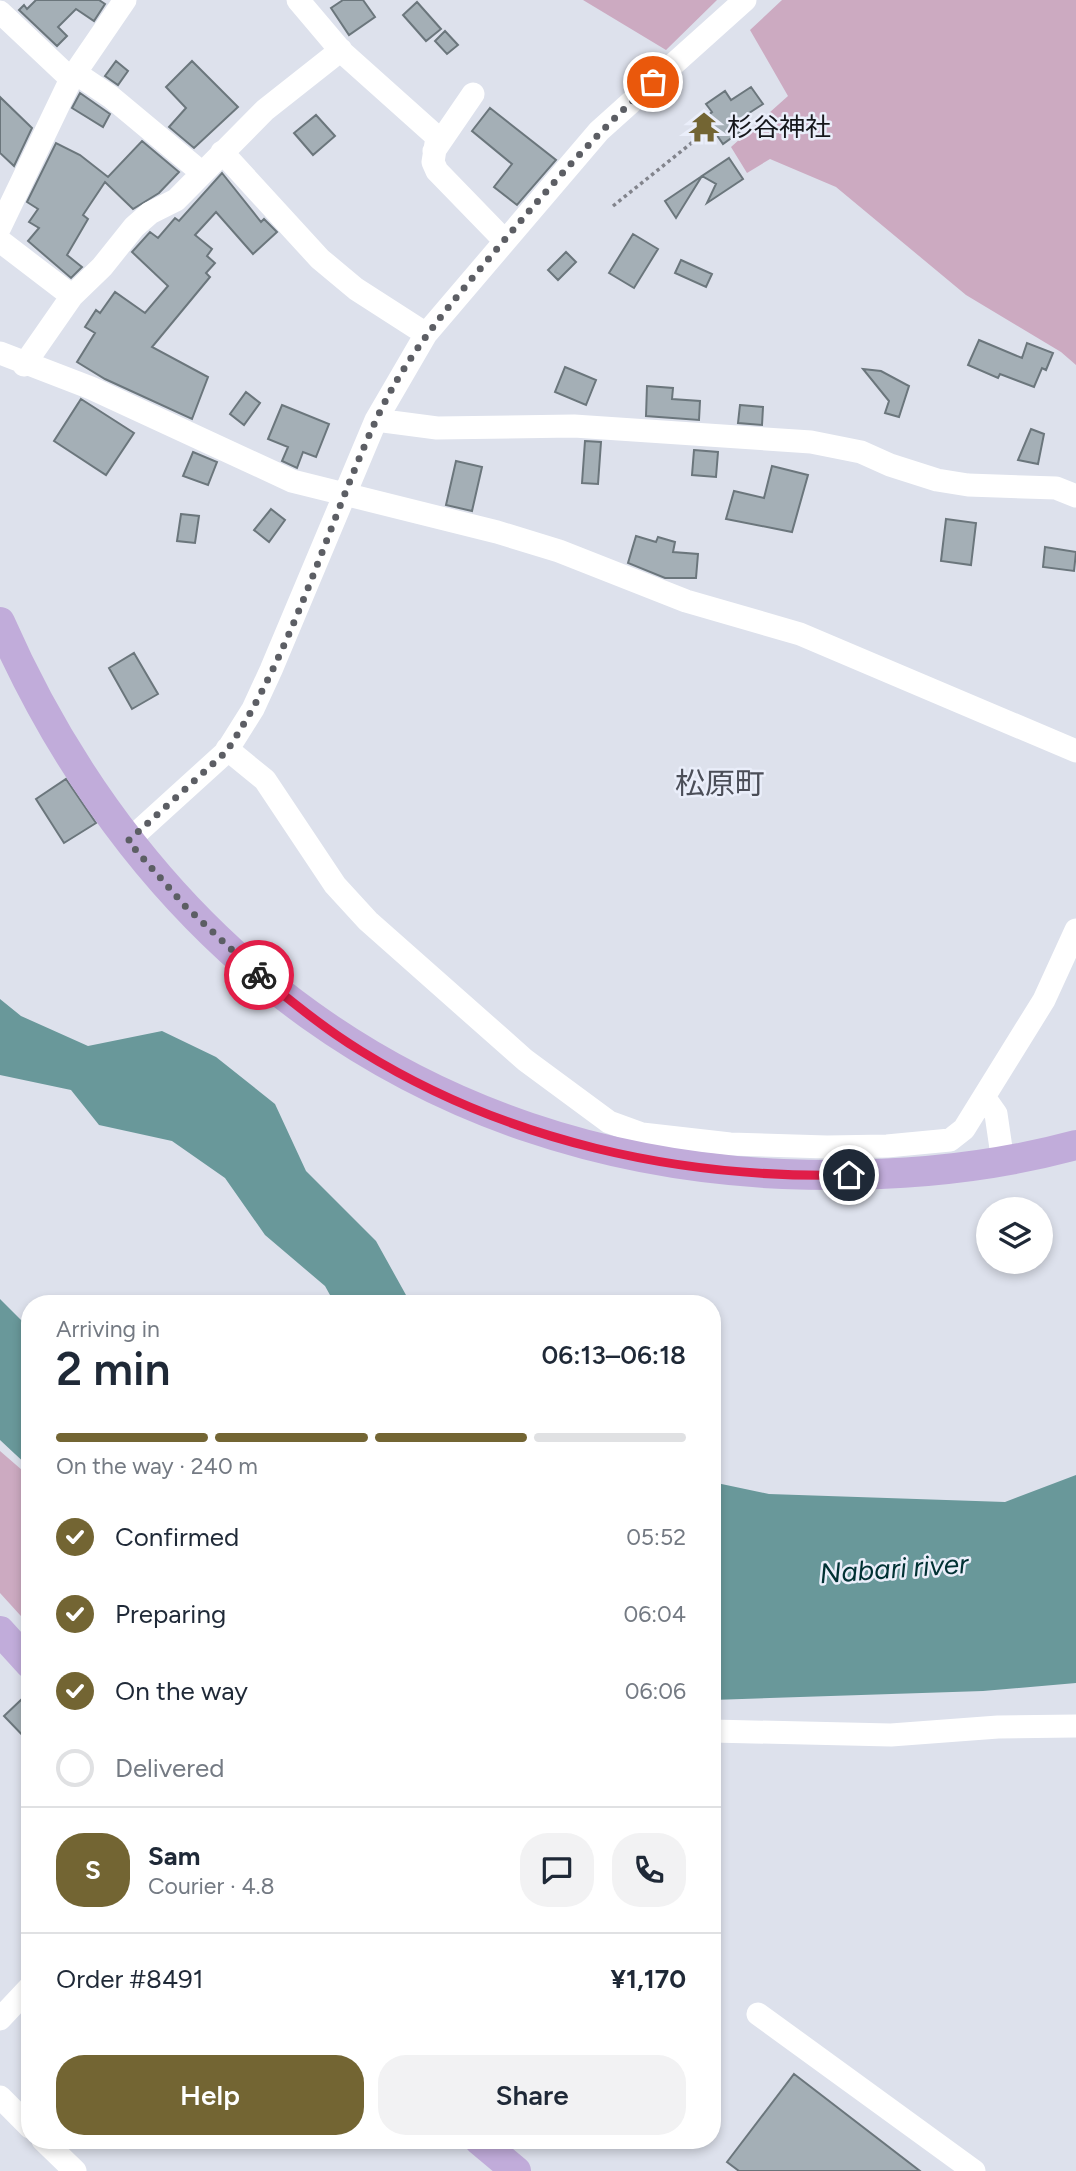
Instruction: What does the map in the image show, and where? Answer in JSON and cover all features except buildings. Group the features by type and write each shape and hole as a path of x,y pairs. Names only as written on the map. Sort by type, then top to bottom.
{"main road":[{"path":"0,622 23,676 63,747 128,841 221,942 328,1030 419,1084 488,1114 610,1152 713,1170 821,1176 932,1172 1003,1163 1076,1145"},
{"path":"0,1630 21,1654"},
{"path":"490,2149 516,2171"}],"street":[{"path":"0,227 74,74 125,0"},
{"path":"298,0 341,50 437,137 433,162 437,171 504,240"},
{"path":"128,841 227,749 253,709 376,420 426,334 599,131 745,0"},
{"path":"0,12 74,74 111,97 201,172"},
{"path":"24,365 72,296 103,267 134,227 150,213 176,200 265,110 341,50"},
{"path":"434,151 473,94"},
{"path":"222,152 320,259 356,289 426,334"},
{"path":"0,241 72,296"},
{"path":"0,353 24,365 91,388 292,481 497,532 559,551 686,601 800,634 1076,751"},
{"path":"376,420 436,428 574,426 811,442 861,452 890,466 937,480 968,485 1056,488 1076,496"},
{"path":"227,749 265,780 335,885 368,921 525,1060 609,1122 627,1130 730,1144 887,1146 950,1140 964,1129 1044,1000 1076,930"},
{"path":"984,1097 996,1114 1003,1163"},
{"path":"721,1731 891,1735 998,1727 1076,1726"},
{"path":"0,2019 21,1997"},
{"path":"758,2014 974,2171"},
{"path":"0,2097 21,2118"},
{"path":"52,2149 75,2171"}],"path":[{"path":"613,206 699,137"}],"shaded area":[{"path":"583,0 717,0 666,50"},
{"path":"782,0 1076,0 1076,365 1061,352 966,295 836,187 770,159 747,173 731,147 788,96 750,30"},
{"path":"0,1451 21,1469 21,1616 0,1593"}],"water":[{"path":"0,999 21,1016 88,1046 162,1031 216,1057 275,1104 306,1171 376,1241 406,1295 330,1295 325,1286 265,1235 225,1178 172,1141 99,1125 71,1090 0,1075"},
{"path":"0,1299 21,1320 21,1460 0,1440"},
{"name":"Nabari river","path":"1076,1475 1076,1683 983,1691 721,1700 721,1484 769,1494 1005,1502"}],"way so far":[{"path":"259,975 185,906 128,841 226,752 238,735 271,670 376,420 405,365 426,334 565,168 599,131 653,82"}],"place":[{"name":"杉谷神社","path":"704,127"}],"district":[{"name":"松原町","path":"720,783"}],"route":[{"path":"259,975 328,1030 360,1051 419,1084 488,1114 568,1141 645,1160 713,1170 849,1175"}]}
